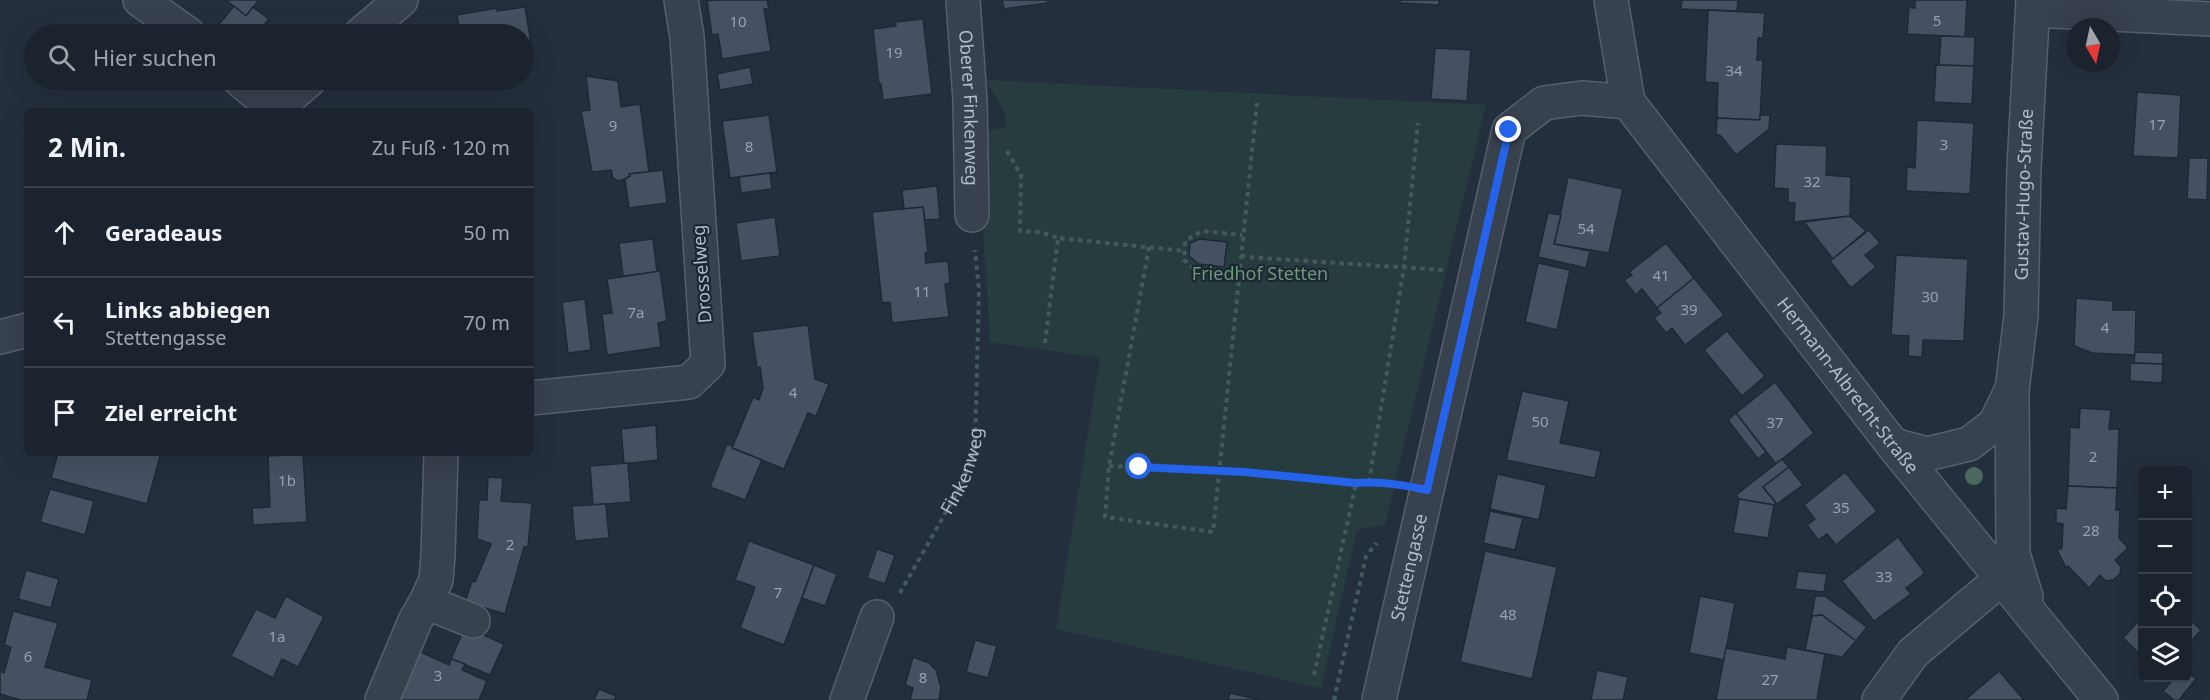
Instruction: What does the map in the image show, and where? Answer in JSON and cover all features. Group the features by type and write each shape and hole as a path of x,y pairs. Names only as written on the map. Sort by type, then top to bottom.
{"street":[{"path":"141,0 174,24"},
{"path":"373,24 401,0"},
{"name":"Drosselweg","path":"534,399 689,382 708,364 687,37 681,0"},
{"name":"Oberer Finkenweg","path":"963,0 970,100 972,215"},
{"path":"1611,0 1628,102"},
{"path":"2033,5 2210,19"},
{"name":"Gustav-Hugo-Straße","path":"2032,616 2013,554 2012,390 2021,316 2024,168 2033,5"},
{"path":"251,90 272,108"},
{"path":"276,108 297,90"},
{"name":"Stettengasse","path":"1380,700 1509,130 1545,103 1582,98 1628,102"},
{"name":"Hermann-Albrecht-Straße","path":"1628,102 1893,445 2002,578 2054,646 2101,700"},
{"path":"0,337 24,331"},
{"name":"Gustav-Hugo-Straße","path":"1893,445 1927,454 1969,444 1995,424 2012,390"},
{"path":"382,700 415,621 436,580 441,456"},
{"path":"1879,700 1913,653 2002,578"},
{"path":"426,602 473,621"},
{"path":"847,700 877,617"}],"path":[{"path":"1149,247 1109,466 1105,517 1213,532 1257,103"},
{"path":"1370,482 1404,267 1418,123"},
{"path":"1012,158 1021,175 1020,231 1040,232 1058,238 1185,251"},
{"name":"Finkenweg","path":"877,617 896,601 963,482 975,446 979,290 972,215"},
{"path":"1238,274 1195,270 1184,260 1185,241 1202,231 1242,235"},
{"path":"1045,343 1058,238"},
{"path":"1241,254 1246,257 1446,270 1476,276"},
{"path":"1109,466 1219,470 1356,483 1395,483 1427,490"},
{"path":"1314,675 1356,483"}],"green space":[{"name":"Friedhof Stetten","path":"986,80 1486,105 1385,524 1357,530 1321,688 1056,629 1100,358 990,342 977,132 1007,127 1003,109"}],"building":[{"path":"226,0 259,0 246,16"},
{"path":"767,0 769,9 764,9 771,51 722,59 718,34 712,35 707,1"},
{"path":"1002,0 1048,0 1048,3 1004,9"},
{"path":"1400,0 1439,0 1439,5 1400,3"},
{"path":"1682,0 1738,0 1737,11 1681,9"},
{"path":"1915,0 1967,0 1965,37 1907,34 1909,7 1915,8"},
{"path":"234,6 246,16 253,7 269,19 265,24 219,24"},
{"path":"525,7 528,24 458,24 457,15 497,8 497,11"},
{"path":"1708,10 1765,13 1763,38 1758,38 1757,60 1763,60 1760,120 1717,118 1718,83 1705,82"},
{"path":"923,19 932,94 883,100 881,84 879,85 873,29 896,26 895,22"},
{"path":"1941,36 1975,37 1974,66 1939,65"},
{"path":"1435,48 1471,50 1467,101 1431,99"},
{"path":"1936,65 1974,66 1972,104 1934,102"},
{"path":"750,67 753,84 720,90 717,74"},
{"path":"586,76 618,81 621,107 640,104 649,172 629,174 630,176 618,181 613,178 611,170 592,172 581,111 590,110"},
{"path":"2137,92 2181,95 2178,158 2133,156"},
{"path":"769,115 777,172 730,178 722,121"},
{"path":"1760,115 1770,115 1769,129 1736,155 1720,135 1716,135 1717,118 1760,120"},
{"path":"1917,120 1974,123 1970,194 1906,191 1907,167 1915,168"},
{"path":"1776,144 1827,146 1826,175 1851,177 1850,216 1794,222 1795,203 1788,203 1788,189 1774,188"},
{"path":"2189,158 2208,158 2207,200 2187,199"},
{"path":"663,170 667,203 629,208 625,179 630,176 629,174"},
{"path":"770,173 772,189 741,193 739,177"},
{"path":"1568,177 1623,189 1609,253 1554,244"},
{"path":"937,186 940,219 925,220 923,207 904,209 902,190"},
{"path":"923,207 928,252 925,253 926,263 948,261 950,283 945,284 949,317 892,323 890,302 882,303 872,212"},
{"path":"1548,213 1561,215 1554,244 1590,251 1586,268 1538,257"},
{"path":"1850,216 1866,231 1833,259 1804,222"},
{"path":"775,217 780,256 741,261 736,223"},
{"path":"1869,230 1880,243 1865,255 1876,267 1851,288 1830,261"},
{"path":"653,239 657,272 623,276 619,243"},
{"path":"1200,239 1227,242 1224,267 1199,264 1189,256 1190,243"},
{"path":"1666,243 1694,278 1657,308 1642,289 1636,295 1624,280 1632,275 1629,272"},
{"path":"1896,255 1968,259 1964,341 1923,340 1922,357 1908,356 1909,336 1891,335"},
{"path":"1538,263 1570,270 1557,330 1525,322"},
{"path":"660,271 667,321 658,323 661,347 607,355 602,314 612,313 607,279"},
{"path":"1694,278 1724,315 1685,345 1672,328 1666,333 1654,318 1661,313 1657,308"},
{"path":"2076,298 2113,301 2113,310 2136,310 2135,355 2092,353 2074,346"},
{"path":"585,299 591,350 568,353 562,302"},
{"path":"808,325 815,379 829,384 816,416 808,413 784,469 732,448 753,397 759,400 763,388 760,367 757,368 752,332"},
{"path":"1727,331 1765,376 1742,396 1704,350"},
{"path":"2135,352 2163,353 2163,364 2134,363"},
{"path":"2130,363 2163,364 2162,383 2130,381"},
{"path":"1775,382 1814,433 1776,464 1736,413"},
{"path":"1522,391 1569,401 1560,443 1601,451 1595,478 1506,460"},
{"path":"2080,408 2111,410 2109,429 2119,429 2117,488 2068,486 2070,427 2079,428"},
{"path":"1736,413 1766,452 1758,459 1728,420"},
{"path":"656,425 658,460 624,464 621,429"},
{"path":"727,444 762,460 745,500 710,487"},
{"path":"57,456 160,456 147,504 51,478"},
{"path":"268,456 303,456 307,522 253,525 252,508 270,507"},
{"path":"1782,459 1789,467 1763,487 1776,503 1774,505 1739,499 1736,495"},
{"path":"628,463 631,502 593,505 590,466"},
{"path":"1789,467 1803,485 1777,504 1763,487"},
{"path":"1845,472 1877,511 1836,545 1827,534 1818,540 1807,525 1815,519 1804,505"},
{"path":"1497,474 1546,485 1539,520 1490,509"},
{"path":"488,477 503,478 501,501 532,503 528,547 524,547 505,614 465,602 472,581 475,582 491,544 477,539 479,500 487,500"},
{"path":"2068,486 2117,488 2116,510 2120,510 2119,538 2128,548 2115,560 2121,567 2120,574 2113,580 2106,581 2100,575 2089,588 2068,566 2066,568 2057,550 2062,548 2063,524 2056,523 2056,508 2066,509"},
{"path":"50,489 94,501 85,535 40,522"},
{"path":"1739,499 1774,505 1768,538 1733,533"},
{"path":"606,504 609,538 575,541 572,506"},
{"path":"1490,511 1523,518 1515,550 1483,543"},
{"path":"1898,537 1925,573 1906,588 1911,594 1874,621 1842,581"},
{"path":"749,541 814,565 784,645 740,628 755,587 735,580"},
{"path":"877,549 895,555 885,584 867,578"},
{"path":"1485,551 1557,567 1532,679 1460,662"},
{"path":"814,565 837,574 825,606 802,598"},
{"path":"26,570 59,579 51,608 18,599"},
{"path":"1798,571 1827,574 1824,592 1795,589"},
{"path":"286,596 324,617 298,667 282,659 273,678 231,656 256,609 275,618"},
{"path":"1700,596 1735,603 1724,660 1689,653"},
{"path":"1815,596 1825,596 1867,627 1856,641 1822,615 1812,616"},
{"path":"13,611 58,623 45,667 92,680 87,700 21,700 0,694 0,671 4,673 11,647 4,645"},
{"path":"1822,615 1856,641 1842,657 1805,650 1812,616"},
{"path":"2138,621 2138,652 2123,638"},
{"path":"2192,622 2201,630 2192,640"},
{"path":"465,627 504,644 490,675 451,659"},
{"path":"975,640 997,646 988,678 966,672"},
{"path":"1787,647 1825,654 1817,700 1716,700 1726,648 1785,659"},
{"path":"414,649 449,665 451,659 465,664 462,670 487,681 479,700 392,700"},
{"path":"913,657 929,663 936,670 941,688 939,700 910,700 913,688 905,685"},
{"path":"1597,670 1628,677 1623,700 1591,700"},
{"path":"1999,671 2024,700 1965,700"},
{"path":"2192,676 2196,679 2179,700 2174,700 2163,691 2171,682 2192,682"},
{"path":"599,689 616,696 614,700 594,700"},
{"path":"1230,693 1260,700 1228,700"}],"route":[{"path":"1139,467 1244,472 1356,483 1395,483 1427,490 1509,130"}]}
